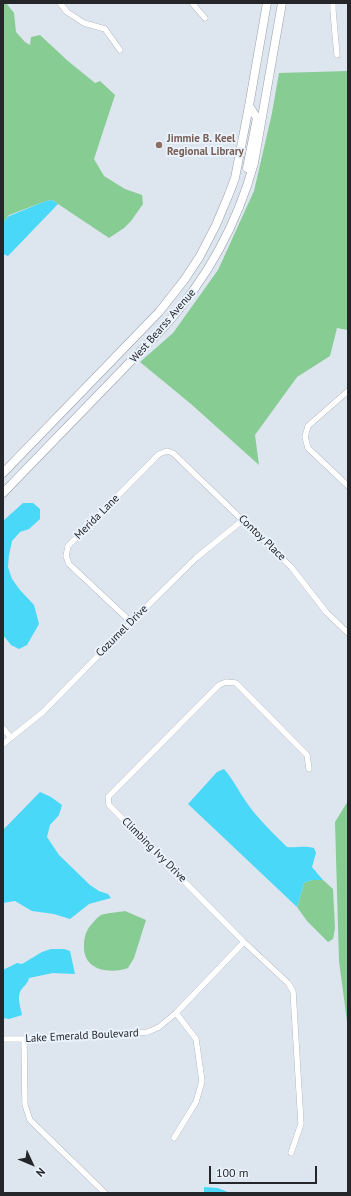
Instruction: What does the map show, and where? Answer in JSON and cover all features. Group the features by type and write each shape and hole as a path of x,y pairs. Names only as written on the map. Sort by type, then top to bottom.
{"main road":[{"name":"West Bearss Avenue","path":"3,473 160,312 189,273 210,236 235,178 267,3"},
{"name":"West Bearss Avenue","path":"3,493 157,335 199,284 220,249 234,220 249,181 257,147 282,3"},
{"path":"249,106 257,118 247,170 249,181"}],"street":[{"path":"60,3 67,12 84,23 105,29 120,50"},
{"path":"192,3 204,18"},
{"path":"333,3 337,54"},
{"path":"348,391 308,426 304,437 308,448 348,486"},
{"name":"Contoy Place","path":"167,451 173,453 291,567 327,613 348,633"},
{"name":"Merida Lane","path":"131,622 69,564 66,556 68,546 160,454 167,451"},
{"name":"Cozumel Drive","path":"3,744 43,712 196,558 243,520"},
{"name":"Climbing Ivy Drive","path":"291,1154 301,1124 293,991 288,984 244,942 109,805 108,797 220,685 226,682 236,683 307,756 309,770"},
{"path":"3,728 11,738"},
{"name":"Lake Emerald Boulevard","path":"3,1039 148,1032 159,1027 176,1014 244,942"},
{"path":"174,1138 196,1102 202,1081 196,1039 176,1014"},
{"path":"24,1039 25,1105 30,1120 105,1193"}],"green space":[{"path":"3,3 6,3 14,13 16,32 25,42 30,45 31,37 40,35 95,83 100,81 115,95 94,159 104,176 125,189 142,195 143,204 124,228 109,238 52,200 9,215 3,223"},
{"path":"348,71 348,330 337,328 330,356 297,377 255,435 259,465 191,404 140,362 173,333 218,270 254,191 272,113 279,73"},
{"path":"348,801 348,1029 339,961 335,822"},
{"path":"312,880 323,880 333,889 335,928 333,939 328,942 307,921 297,907 304,883"},
{"path":"125,911 146,920 134,958 128,968 121,970 114,971 99,969 93,966 85,955 84,941 88,929 101,915"}],"water":[{"path":"52,200 58,204 8,256 3,254 3,223 6,219 9,216"},
{"path":"23,503 33,503 40,509 40,519 29,529 20,532 12,541 8,567 12,579 34,605 39,624 27,645 19,649 11,645 3,635 3,521"},
{"path":"224,769 256,815 287,847 314,848 316,853 312,867 323,880 312,880 304,883 297,907 188,804 217,772"},
{"path":"40,792 51,797 62,805 59,815 50,825 47,837 59,855 90,885 99,891 108,894 111,898 89,904 70,919 54,914 32,911 15,901 3,903 3,830"},
{"path":"51,949 64,949 70,951 75,974 53,973 29,978 19,994 22,1015 9,1019 3,1018 3,970 17,963 22,964 42,952"},
{"path":"204,1187 218,1188 230,1193 204,1193"}],"place":[{"name":"Jimmie B. Keel Regional Library","path":"159,145"}]}
